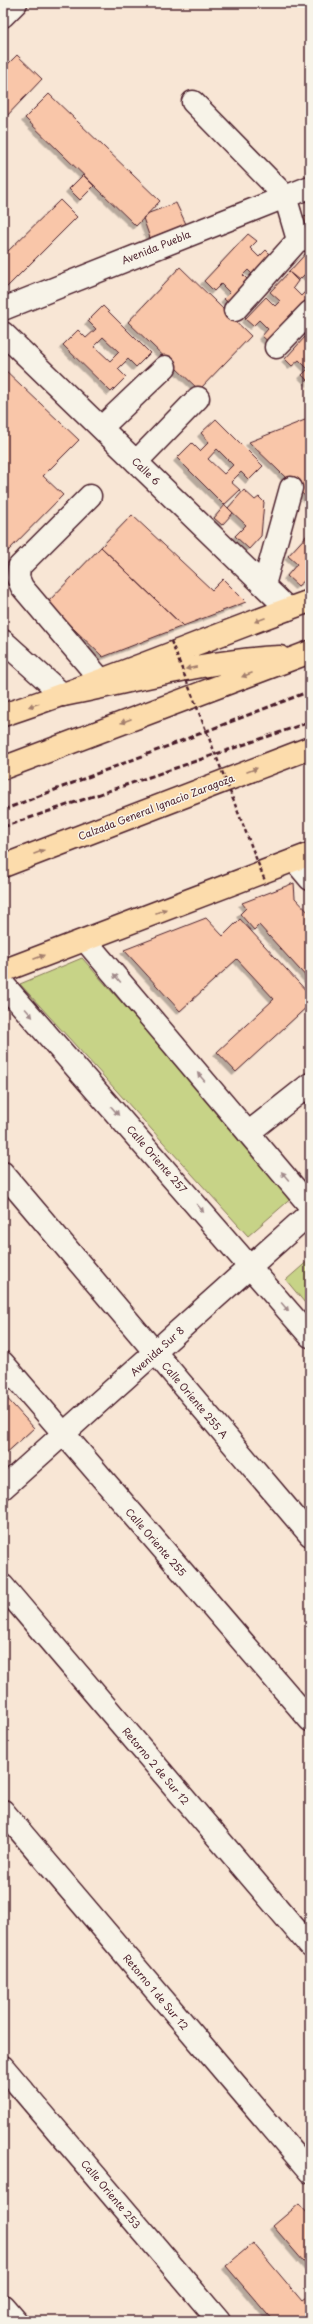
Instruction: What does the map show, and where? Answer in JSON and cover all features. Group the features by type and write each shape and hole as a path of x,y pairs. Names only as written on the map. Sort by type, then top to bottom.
{"main road":[{"path":"3,715 63,695 100,679 310,601"},
{"path":"63,695 232,660 304,654"},
{"path":"3,768 304,654"},
{"name":"Calzada General Ignacio Zaragoza","path":"3,866 310,748"},
{"path":"3,971 302,857"}],"street":[{"path":"3,16 16,3"},
{"path":"193,102 285,196 304,240 235,310"},
{"name":"Avenida Puebla","path":"3,309 310,187"},
{"path":"276,347 310,312"},
{"name":"Calle 6","path":"3,333 288,609"},
{"path":"101,428 166,367"},
{"path":"136,462 198,398"},
{"path":"264,585 291,488"},
{"path":"90,496 19,567 18,578 22,587 100,679"},
{"path":"3,641 12,660 63,695"},
{"path":"302,857 310,879"},
{"path":"85,940 248,1133 306,1195"},
{"name":"Calle Oriente 257","path":"3,984 251,1266 310,1336"},
{"path":"248,1133 310,1084"},
{"name":"Calle Oriente 255 A","path":"3,1173 310,1535"},
{"name":"Avenida Sur 8","path":"3,1488 310,1214"},
{"name":"Calle Oriente 255","path":"3,1363 310,1720"},
{"name":"Retorno 2 de Sur 12","path":"3,1586 310,1946"},
{"name":"Retorno 1 de Sur 12","path":"3,1811 310,2172"},
{"name":"Calle Oriente 253","path":"3,2067 219,2321"},
{"path":"3,2306 16,2321"}],"path":[{"path":"171,640 265,881"}],"green space":[{"path":"82,958 294,1196 248,1236 20,984"},
{"path":"310,1259 310,1309 286,1280"}],"building":[{"path":"17,55 42,79 3,120 3,69"},
{"path":"49,94 160,201 136,226 25,118"},
{"path":"83,175 94,186 80,200 69,189"},
{"path":"60,200 77,217 3,291 3,256"},
{"path":"176,203 186,224 150,238 143,218 149,213"},
{"path":"310,214 310,229 298,218"},
{"path":"248,234 257,241 250,248 259,257 266,250 275,259 257,279 248,270 243,275 252,284 232,306 224,299 230,293 221,284 214,291 204,281"},
{"path":"309,250 310,279 305,274 299,280 289,272"},
{"path":"180,267 251,336 199,390 128,322"},
{"path":"289,272 298,281 293,288 301,296 308,289 310,291 310,304 272,345 262,336 268,329 259,320 253,326 245,319 266,297 275,306 280,301 270,292"},
{"path":"103,306 150,353 136,367 128,359 118,369 126,377 111,392 63,345 78,330 86,338 96,329 88,321","holes":["103,337 119,352 110,361 94,346"]},
{"path":"305,337 310,342 310,383 302,375 308,369 299,360 292,366 285,359"},
{"path":"3,368 79,440 43,476 63,495 3,556"},
{"path":"310,418 310,501 249,442"},
{"path":"216,419 263,466 249,480 241,472 231,482 240,490 224,505 177,458 192,443 200,451 209,442 201,433","holes":["217,449 233,465 224,474 208,459"]},
{"path":"244,490 255,500 259,497 264,502 261,536 249,549 235,536 246,525 228,508"},
{"path":"225,505 233,513 222,525 214,518"},
{"path":"132,515 212,590 223,579 246,602 183,626 101,547"},
{"path":"310,532 310,576 298,586 287,576 297,564 288,556"},
{"path":"101,547 183,626 103,657 47,603"},
{"path":"294,883 295,898 310,914 310,981 259,925 254,930 240,914 246,908 242,903"},
{"path":"206,918 223,936 240,919 310,995 310,1004 236,1072 217,1052 274,999 237,959 180,1011 124,950"},
{"path":"3,1394 34,1428 3,1456"},
{"path":"299,2204 310,2216 310,2269 273,2226"},
{"path":"253,2243 302,2301 310,2295 310,2320 273,2321 226,2266"}],"railway":[{"path":"3,810 310,691"},
{"path":"3,827 310,722"}]}
